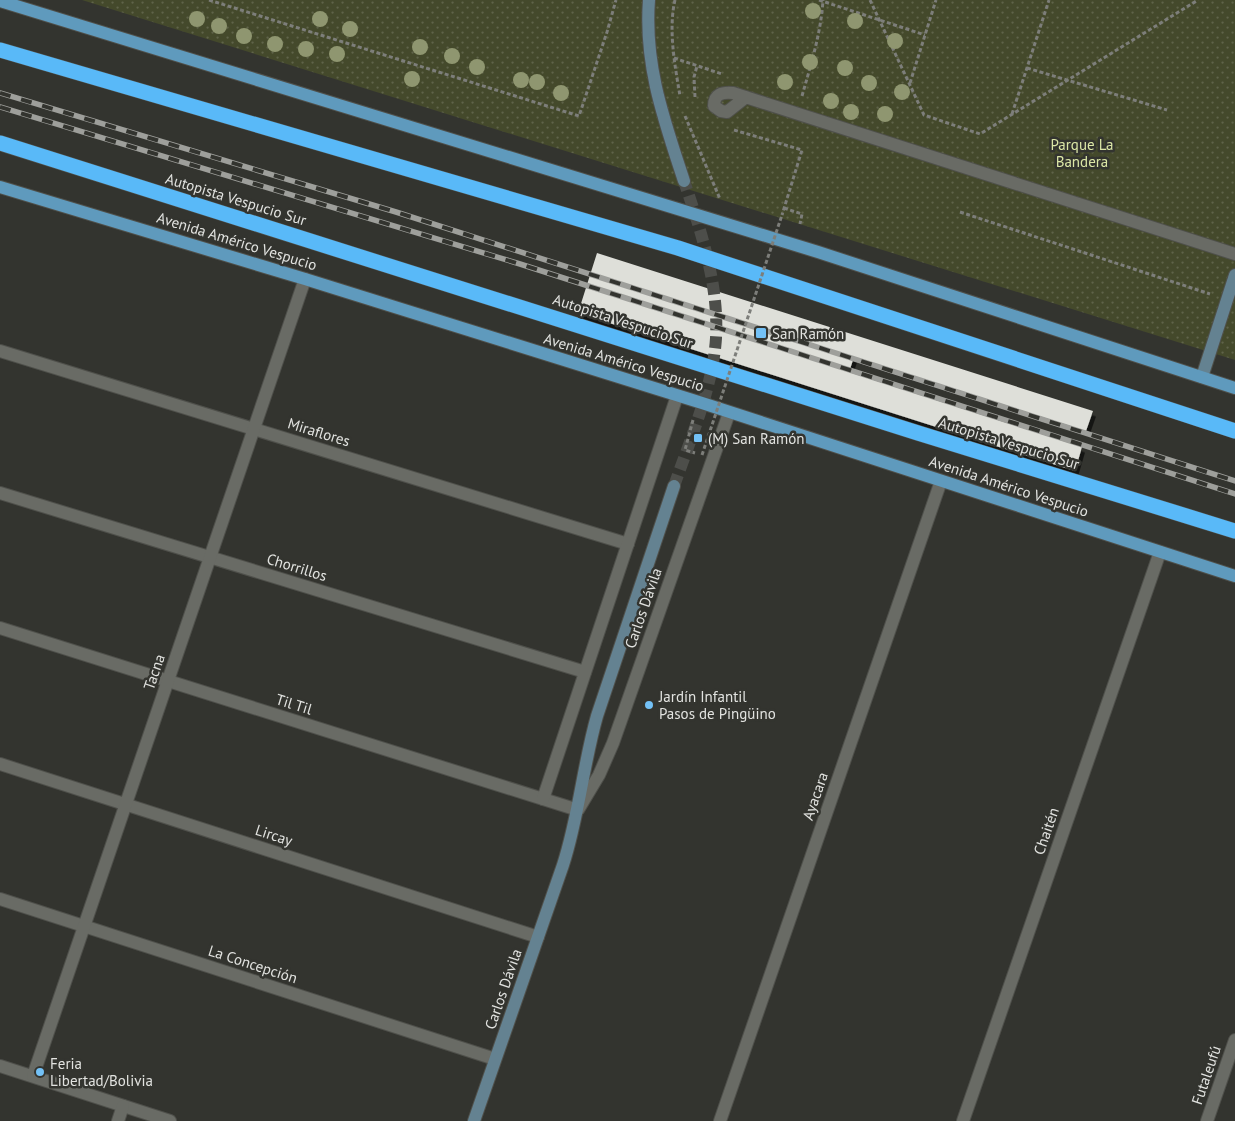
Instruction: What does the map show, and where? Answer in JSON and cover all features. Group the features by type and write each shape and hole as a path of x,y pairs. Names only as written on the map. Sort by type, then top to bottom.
{"highway":[{"path":"0,50 678,248 1235,431"},
{"name":"Autopista Vespucio Sur","path":"0,143 918,433 1235,531"}],"main road":[{"path":"0,1 808,249 1235,388"},
{"name":"Avenida Américo Vespucio","path":"0,187 305,279 729,412 1235,576"}],"street":[{"path":"649,0 648,31 654,84 660,109 684,181"},
{"path":"746,97 1235,254"},
{"path":"1202,377 1235,275"},
{"name":"Tacna","path":"33,1076 305,279"},
{"name":"Miraflores","path":"0,351 628,544"},
{"path":"543,799 677,396"},
{"name":"Carlos Dávila","path":"578,810 599,775 613,743 729,412"},
{"name":"Ayacara","path":"720,1121 941,481"},
{"name":"Carlos Dávila","path":"474,1121 570,846 597,716 674,486"},
{"name":"Chorrillos","path":"0,493 585,672"},
{"name":"Chaitén","path":"963,1121 1160,552"},
{"name":"Til Til","path":"0,628 578,810"},
{"name":"Lircay","path":"0,764 538,937"},
{"name":"La Concepción","path":"0,899 496,1059"},
{"name":"Futaleufú","path":"1207,1121 1235,1040"},
{"path":"0,1066 170,1121"},
{"path":"118,1121 123,1106"}],"path":[{"path":"208,0 579,116 616,0"},
{"path":"675,0 673,9 674,58 680,97"},
{"path":"801,99 818,39 822,19 821,0 925,35"},
{"path":"870,0 924,115 980,134 1198,0"},
{"path":"909,83 936,0"},
{"path":"1012,114 1049,0"},
{"path":"1027,68 1167,110"},
{"path":"682,107 720,199"},
{"path":"693,420 685,450 702,455 802,150"},
{"path":"784,208 802,214 800,224"},
{"path":"960,212 1211,295 1214,286"}],"green space":[{"name":"Parque La Bandera","path":"82,0 1235,0 1235,360"}],"building":[{"path":"597,253 1093,411 1086,431 854,357 849,372 1082,447 1075,471 578,313"}],"tunnel":[{"path":"674,486 706,394 716,338 715,298 708,258 684,181"}],"railway":[{"path":"0,93 396,212 1235,481"},
{"path":"0,107 520,264 1235,494"}],"place":[{"name":"San Ramón","path":"761,333"},
{"name":"(M) San Ramón","path":"698,438"},
{"name":"Jardín Infantil Pasos de Pingüino","path":"649,705"},
{"name":"Feria Libertad/Bolivia","path":"40,1072"}]}
